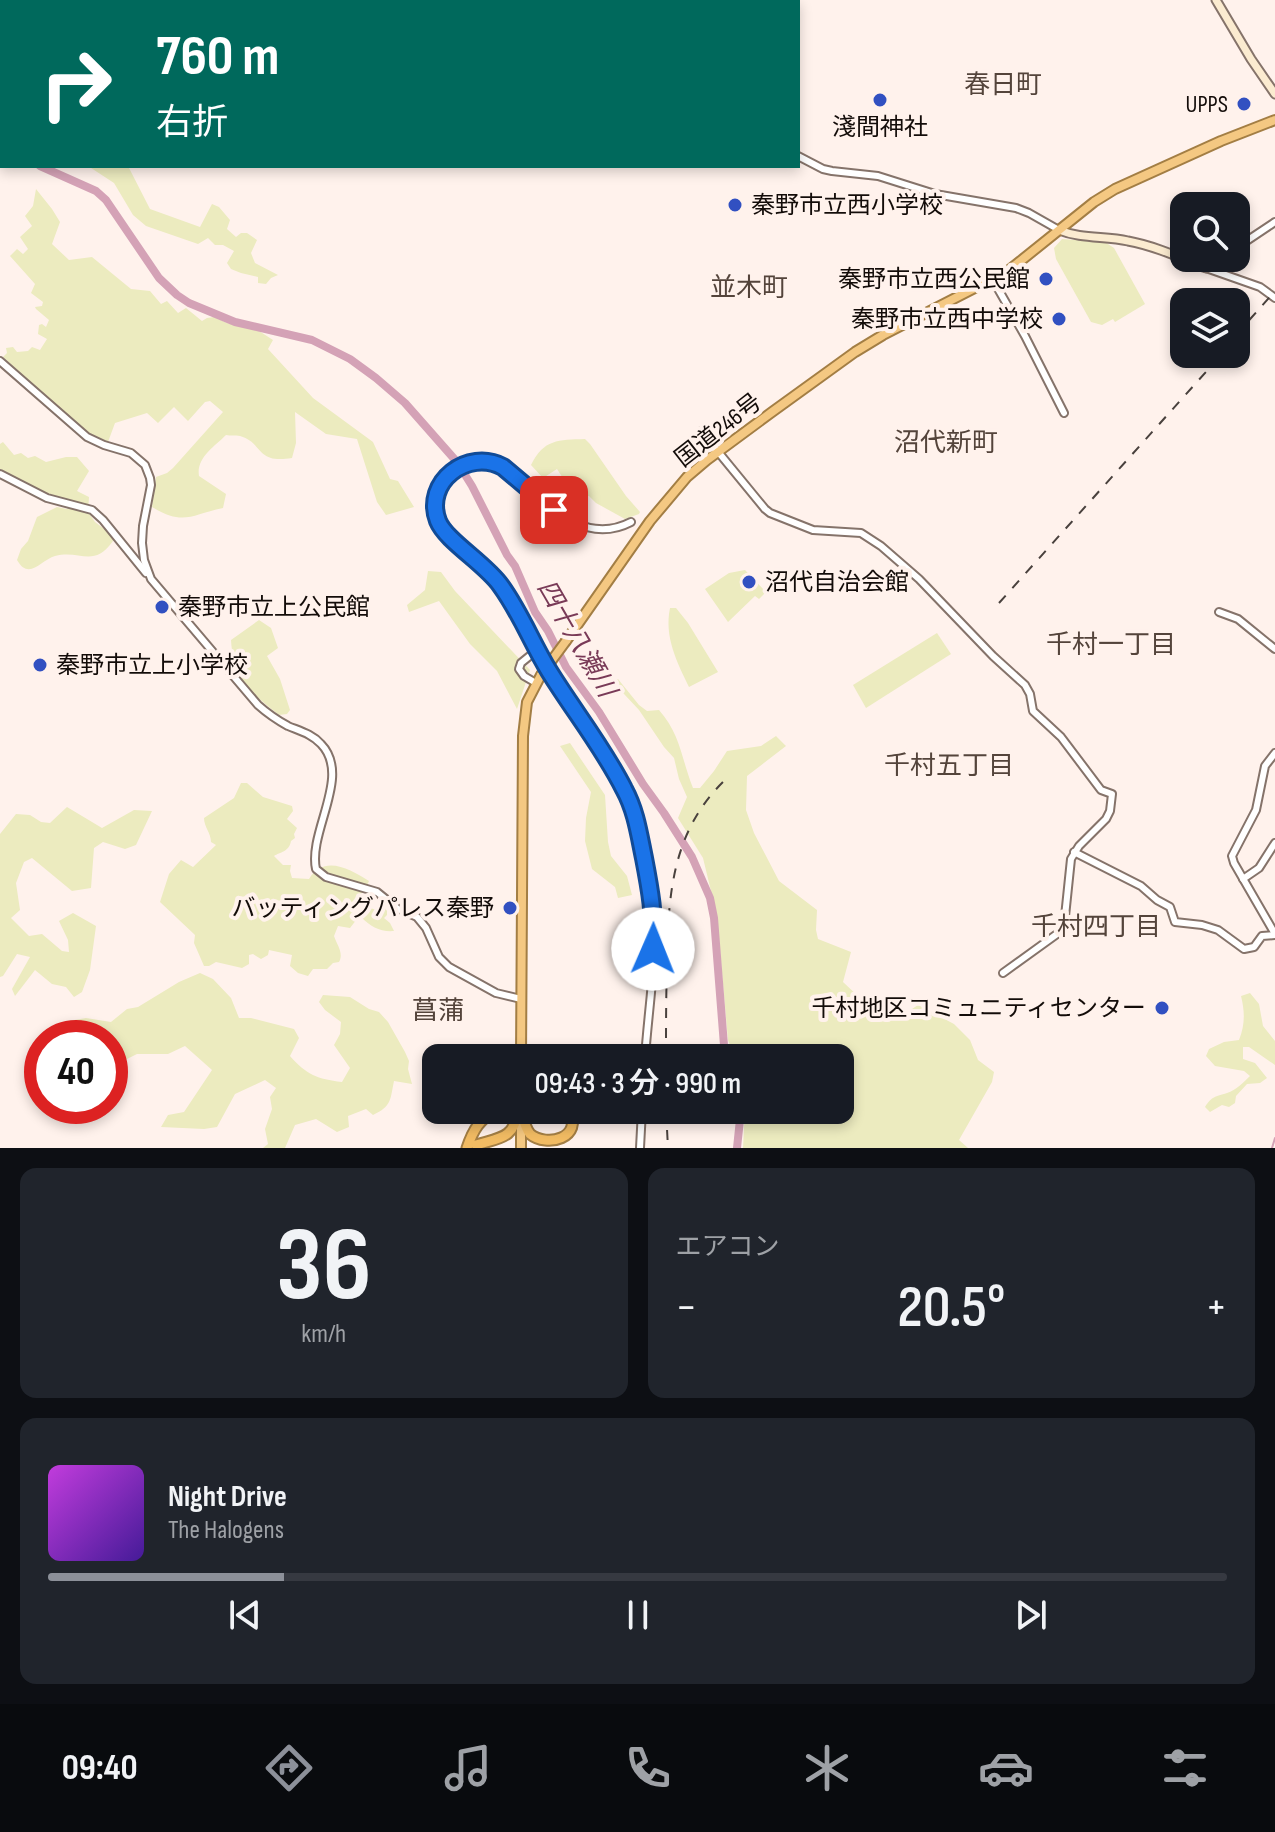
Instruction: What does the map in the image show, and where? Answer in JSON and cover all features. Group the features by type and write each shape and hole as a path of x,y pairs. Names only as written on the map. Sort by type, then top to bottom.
{"highway":[{"name":"国道246号","path":"521,1044 525,713 539,679 657,512 687,477 874,340 993,280 1115,189 1275,120"},
{"path":"468,1147 472,1124"},
{"path":"468,1147 478,1124"},
{"path":"468,1147 498,1139 508,1134 514,1124"},
{"path":"520,1124 521,1148"},
{"path":"525,1124 531,1136 549,1144 564,1140 572,1124"},
{"path":"560,1148 572,1140 579,1124"}],"main road":[{"path":"1216,0 1275,94"},
{"path":"1059,230 1070,235 1108,237 1138,243 1170,255"}],"street":[{"path":"800,157 823,169 878,176 935,194 1016,208 1059,230"},
{"path":"1250,239 1275,222"},
{"path":"1217,272 1260,287 1275,298"},
{"path":"993,280 1064,413"},
{"path":"0,361 87,437 131,453 145,465 151,485 142,543 151,579"},
{"path":"701,431 770,513 813,530 859,532 919,579 1025,685 1033,711 1061,737 1101,790 1112,794 1106,819 1074,852 1068,869 1066,922 1062,930 1003,973"},
{"path":"631,522 615,527 578,525 554,510 503,467 484,461 466,463 445,478 435,500 440,525 499,583 537,650 615,773 634,811 654,909 646,1044"},
{"path":"0,474 47,498 84,507 98,514 258,705 270,716 317,740 325,749 331,762 332,778 316,850 316,869 326,877 377,892 398,909 417,917 426,928 439,957 449,967 496,993 521,999"},
{"path":"1219,612 1238,619 1275,649"},
{"path":"537,650 521,663 519,669 524,676 539,679"},
{"path":"1074,852 1141,886 1170,907 1175,922 1218,930 1244,949 1254,947 1262,936 1275,934 1232,856 1256,810 1265,766 1275,753"},
{"path":"1243,879 1259,868 1275,843"},
{"path":"640,1148 641,1124"}],"green space":[{"path":"91,168 129,168 150,209 200,227 212,204 219,207 230,220 227,229 236,237 247,233 257,240 251,253 255,263 278,275 266,284 258,283 258,277 231,269 227,263 234,251 223,245 215,245 208,238 198,244 146,226 133,215 114,183"},
{"path":"36,189 60,222 52,244 69,260 92,257 131,289 150,291 161,304 167,301 178,313 186,308 202,321 214,317 256,329 273,340 268,349 313,398 373,442 390,479 398,481 414,507 386,515 377,502 357,439 326,434 295,412 296,443 292,458 266,456 248,439 226,435 203,458 199,476 226,494 223,508 180,518 152,507 156,477 173,468 223,412 210,401 205,402 188,421 174,407 158,423 147,413 115,423 108,442 83,430 3,357 7,353 6,348 13,347 17,352 28,351 32,347 40,350 47,339 38,334 39,325 46,327 49,320 35,307 42,306 43,302 31,293 35,284 10,256 17,249 23,254 28,249 20,237 32,226 25,216 33,206"},
{"path":"1062,239 1105,242 1114,248 1145,304 1115,322 1113,319 1102,325 1091,322 1056,259 1054,248"},
{"path":"585,439 639,514 625,519 589,496 576,498 557,469 543,478 531,465 541,450 553,443"},
{"path":"3,442 14,455 35,456 46,462 77,457 89,471 77,491 89,497 88,512 111,534 113,541 106,549 92,556 55,556 31,569 22,566 17,560 37,517 57,507 67,509 70,500 36,490 0,469 0,444"},
{"path":"745,570 766,592 759,599 755,596 728,622 705,589 729,573"},
{"path":"428,571 441,572 455,591 530,670 517,709 497,671 470,644 439,601 409,612 407,605 425,590"},
{"path":"670,608 676,608 688,623 718,672 689,687 670,639"},
{"path":"259,620 271,628 278,648 267,656 280,679 290,710 287,714 279,715 260,699 245,684 235,665 231,640"},
{"path":"937,633 951,654 866,708 853,685"},
{"path":"610,679 618,679 639,705 647,711 659,710 666,719 693,788 700,788 727,751 761,746 776,736 786,746 747,776 746,810 754,833 779,881 817,910 818,939 851,952 843,982 859,997 864,1007 889,1007 906,1013 918,1005 954,1024 970,1040 978,1060 994,1072 992,1082 959,1140 968,1148 743,1148 744,1124 854,1124 854,1044 730,1044 718,927 711,891 703,858 678,818 687,797 674,758 639,710"},
{"path":"570,743 605,795 611,856 627,876 632,895 618,898 615,887 592,869 585,841 591,792 560,746"},
{"path":"241,783 247,783 263,797 292,806 293,811 287,819 297,828 295,838 286,850 274,856 283,865 291,865 292,878 309,879 315,871 330,865 354,872 369,881 358,902 380,913 385,908 387,915 384,918 394,931 376,928 361,917 350,928 338,926 334,936 340,952 339,962 327,969 313,969 308,976 290,966 292,955 269,950 268,955 261,959 249,955 249,964 242,968 216,962 204,966 194,943 195,935 160,902 169,874 181,860 193,867 216,845 211,842 204,818 234,798"},
{"path":"67,807 102,828 134,810 152,811 136,845 125,849 103,842 94,848 91,888 72,891 32,858 24,862 16,883 20,910 11,918 29,936 42,934 62,951 69,952 68,940 59,921 73,913 96,926 90,970 82,992 74,997 66,987 52,984 35,970 15,996 12,989 30,957 17,954 0,977 0,834 16,814 30,815 41,822 50,823"},
{"path":"200,973 213,979 231,998 239,1018 294,1029 299,1038 290,1056 313,1075 342,1082 350,1068 334,1045 340,1034 341,1022 319,1002 323,995 350,997 379,1012 388,1022 409,1061 412,1084 394,1081 387,1105 373,1115 366,1109 348,1116 349,1127 337,1132 316,1119 295,1125 285,1148 263,1148 268,1144 265,1129 272,1109 270,1097 276,1088 265,1080 235,1094 217,1127 161,1127 168,1115 184,1112 212,1070 185,1046 168,1054 137,1054 128,1058 128,1020 113,1020 127,1009 138,1007"},
{"path":"1250,993 1259,1004 1263,1026 1275,1041 1275,1065 1249,1047 1243,1047 1243,1059 1255,1063 1267,1078 1260,1083 1247,1084 1229,1107 1222,1105 1210,1112 1205,1107 1214,1097 1234,1090 1250,1076 1244,1071 1215,1066 1206,1056 1209,1049 1239,1040 1244,1018 1241,996"}],"waterway":[{"name":"四十八瀬川","path":"44,168 96,191 106,200 159,278 177,295 235,322 312,340 350,359 405,403 457,462 566,667 599,712 692,857 710,898 714,918 724,1044"},
{"name":"四十八瀬川","path":"737,1148 740,1124"},
{"path":"1272,1148 1275,1138"}],"railway":[{"path":"1250,319 1275,291"},
{"path":"999,603 1209,368"},
{"path":"666,1044 669,913 676,865 694,821 725,780"},
{"path":"667,1124 668,1148"}],"place":[{"name":"淺間神社","path":"880,100"},
{"name":"UPPS","path":"1244,104"},
{"name":"秦野市立西小学校","path":"735,205"},
{"name":"秦野市立西公民館","path":"1046,279"},
{"name":"秦野市立西中学校","path":"1059,319"},
{"name":"沼代自治会館","path":"749,582"},
{"name":"秦野市立上公民館","path":"162,607"},
{"name":"秦野市立上小学校","path":"40,665"},
{"name":"バッティングパレス秦野","path":"510,908"},
{"name":"千村地区コミュニティセンター","path":"1162,1008"}],"district":[{"name":"春日町","path":"1003,84"},
{"name":"並木町","path":"749,287"},
{"name":"沼代新町","path":"946,442"},
{"name":"千村一丁目","path":"1111,644"},
{"name":"千村五丁目","path":"949,765"},
{"name":"千村四丁目","path":"1096,926"},
{"name":"菖蒲","path":"438,1010"}],"route":[{"path":"554,510 503,467 484,461 466,463 445,478 435,500 440,525 499,583 548,669 625,791 637,823 654,909 653,949"}]}
